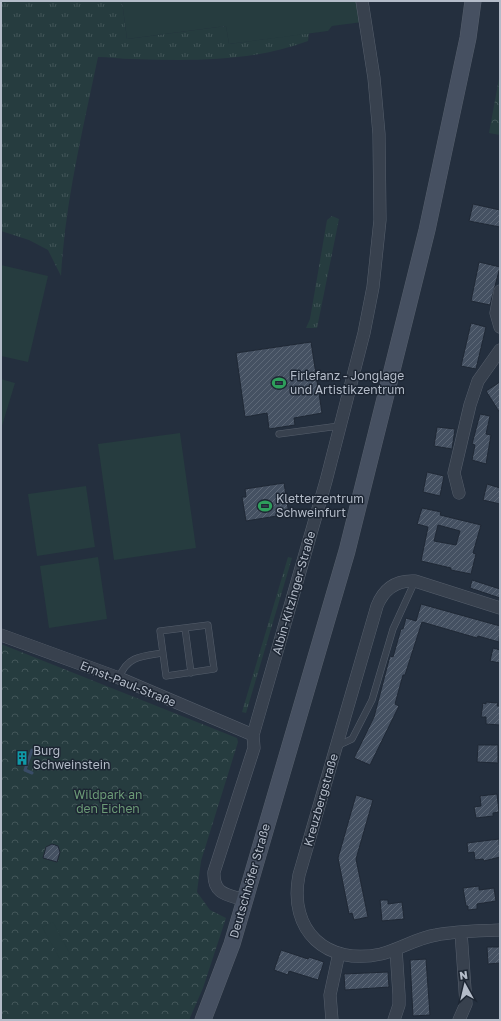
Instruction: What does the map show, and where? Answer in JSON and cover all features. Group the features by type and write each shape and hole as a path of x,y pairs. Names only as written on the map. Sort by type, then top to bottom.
{"main road":[{"name":"Deutschhöfer Straße","path":"204,1020 232,944 246,900 346,550 427,230 468,38 473,1"}],"street":[{"name":"Albin-Kitzinger-Straße","path":"246,900 222,893 215,885 214,872 254,748 253,735 317,511 369,309 380,220 379,134 374,78 362,1"},
{"path":"500,291 496,313 500,327"},
{"path":"459,493 454,473 470,405 478,381 500,350"},
{"name":"Kreuzbergstraße","path":"500,608 415,581 401,582 393,585 387,589 380,599 299,876 297,899 300,915 308,932 320,944 339,953 357,956 370,956 396,949 431,936 461,932 500,930"},
{"name":"Ernst-Paul-Straße","path":"1,635 119,678 253,735"},
{"path":"459,1020 466,1004 461,932"},
{"path":"394,1020 399,1005 396,949"},
{"path":"332,1020 330,995 339,953"}],"lane":[{"path":"279,434 339,426"},
{"path":"337,746 352,739 372,700 393,629 415,581"},
{"path":"208,625 214,669 166,676 160,631 185,628 208,625"},
{"path":"185,628 191,673"},
{"path":"119,678 123,668 132,660 163,653"}],"green space":[{"path":"1,1 122,1 127,39 226,26 229,44 309,33 308,41 287,48 265,53 221,59 177,60 98,57 66,221 61,276 48,250 29,240 1,231"},
{"path":"122,1 361,1 363,22 332,26 328,31 229,44 226,26 127,39"},
{"path":"500,73 500,135 489,133"},
{"path":"332,216 339,219 317,328 306,328 310,319 327,220"},
{"path":"1,265 48,276 28,362 1,356"},
{"path":"1,379 15,383 1,429"},
{"path":"180,433 196,548 114,560 98,444"},
{"path":"86,486 95,547 37,556 28,494"},
{"path":"98,557 107,619 49,628 40,566"},
{"path":"288,557 292,558 246,713 242,712"},
{"name":"Wildpark an den Eichen","path":"1,644 237,738 238,742 201,861 197,892 210,910 226,918 203,988 189,1020 1,1020"},
{"path":"53,922 70,954 60,959 42,927"}],"building":[{"path":"473,204 500,210 500,227 469,221"},
{"path":"479,262 500,267 490,305 471,301"},
{"path":"471,323 486,327 476,369 461,366"},
{"name":"Firlefanz - Jonglage und Artistikzentrum","path":"311,342 322,413 294,418 295,425 269,429 267,413 245,417 236,353"},
{"path":"500,382 500,413 486,391"},
{"path":"480,414 490,416 486,434 491,435 486,464 472,460 475,445 472,444"},
{"path":"437,427 455,429 452,449 434,446"},
{"path":"427,472 444,476 440,496 423,492"},
{"name":"Kletterzentrum Schweinfurt","path":"284,483 289,514 246,521 242,497 246,497 245,489"},
{"path":"487,484 500,488 500,504 483,500"},
{"path":"422,508 441,512 440,515 481,525 473,553 476,554 471,574 421,561 428,527 417,524","holes":["438,525 460,531 456,545 434,541"]},
{"path":"472,580 500,589 500,598 470,588"},
{"path":"421,604 500,626 499,642 478,636 477,638 422,622 405,675 403,675 395,704 399,706 370,765 354,758 374,717 390,656 393,657 401,629 403,629 406,618 416,621"},
{"path":"493,648 500,650 500,663 490,661"},
{"path":"486,702 498,703 497,706 500,706 500,725 486,724 486,717 481,717 483,703 486,704"},
{"path":"478,745 498,745 498,763 477,762"},
{"path":"497,794 499,812 493,813 493,816 476,818 474,807 481,806 480,796"},
{"path":"356,795 373,800 356,859 368,917 354,920 352,913 349,914 338,858"},
{"path":"499,839 500,857 484,861 483,859 475,860 474,852 468,853 467,843"},
{"path":"52,844 58,846 60,852 57,862 43,858 46,847"},
{"path":"479,886 479,890 494,888 496,901 477,904 477,909 468,910 463,888"},
{"path":"380,900 388,900 388,904 402,902 404,919 382,921"},
{"path":"487,947 500,947 500,963 488,964"},
{"path":"281,950 308,959 309,957 324,962 318,980 289,971 288,975 274,970"},
{"path":"426,959 430,1015 413,1016 410,960"},
{"path":"388,972 389,987 345,990 344,974"}],"waterway":[{"path":"32,773 25,770 32,750 37,750"}],"place":[{"name":"Firlefanz - Jonglage und Artistikzentrum","path":"279,383"},
{"name":"Kletterzentrum Schweinfurt","path":"265,506"},
{"name":"Burg Schweinstein","path":"22,758"}]}
